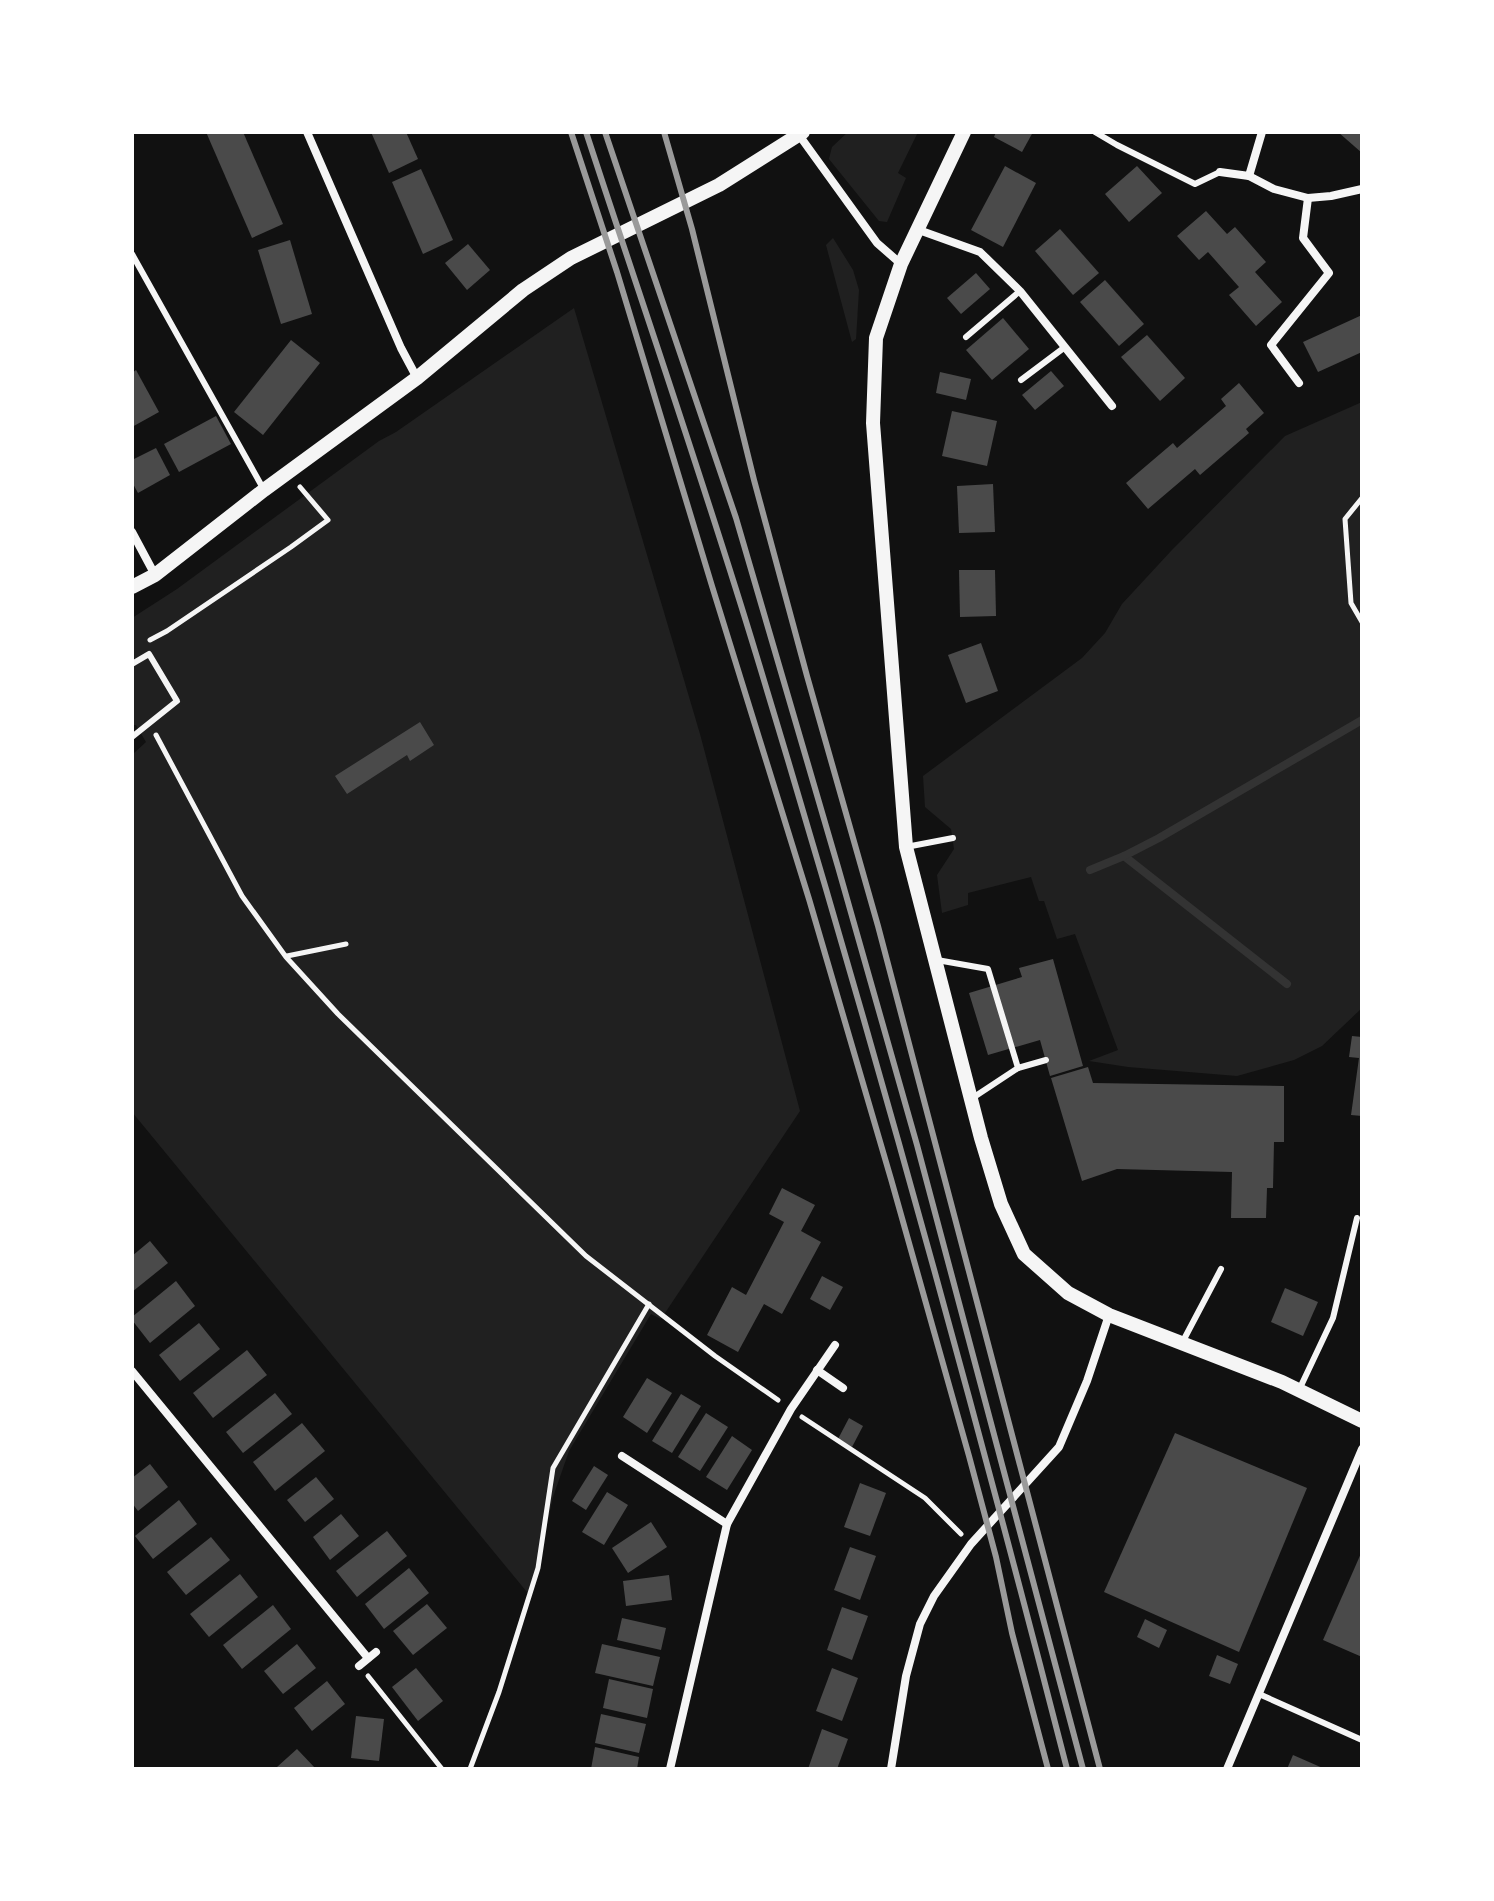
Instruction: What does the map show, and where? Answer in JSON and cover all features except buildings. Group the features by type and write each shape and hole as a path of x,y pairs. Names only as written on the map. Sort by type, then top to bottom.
{"street":[{"path":"307,132 417,378"},
{"path":"964,132 901,264 876,338 873,423 906,847 1001,1204 1024,1254 1068,1293 1109,1315 1299,1390 1362,1421"},
{"path":"1249,176 1262,132"},
{"path":"132,587 155,575 264,490 417,378 523,290 571,258 719,185 800,133 877,243 901,264"},
{"path":"1220,172 1249,176 1274,189 1308,198 1362,189"},
{"path":"1299,383 1271,345 1329,273 1303,238 1308,198"},
{"path":"916,229 980,252 1020,291 1112,406"},
{"path":"132,532 155,575"},
{"path":"891,1769 906,1676 920,1624 934,1596 971,1544 1059,1447 1087,1381 1109,1315"},
{"path":"670,1769 727,1524 791,1409 835,1345"},
{"path":"817,1370 843,1388"},
{"path":"132,1371 372,1655 359,1666"},
{"path":"1227,1769 1362,1449"},
{"path":"622,1456 727,1524"}],"lane":[{"path":"1095,132 1195,184 1220,172"},
{"path":"132,254 264,490"},
{"path":"966,337 1020,291"},
{"path":"1021,380 1065,347"},
{"path":"132,664 149,654 177,701 132,737"},
{"path":"906,847 953,838"},
{"path":"935,959 988,969 1018,1068"},
{"path":"971,1099 1018,1068 1046,1060"},
{"path":"1299,1390 1333,1318 1357,1218"},
{"path":"1182,1343 1221,1269"},
{"path":"1259,1694 1362,1740"}],"path":[{"path":"144,644 328,520 288,472"},
{"path":"1362,498 1345,519 1351,603 1362,622"},
{"path":"150,723 242,896 286,957 338,1014 586,1256 715,1356 925,1498 971,1544"},
{"path":"286,957 346,944"},
{"path":"470,1769 499,1692 538,1568 553,1468 649,1304"},
{"path":"359,1666 442,1769"}],"shaded area":[{"path":"848,132 918,132 898,173 906,178 887,222 879,221 829,159 832,147"},
{"path":"833,238 853,270 859,290 856,339 852,342 826,245"},
{"path":"574,308 700,734 800,1111 661,1319 651,1314 569,1451 553,1497 531,1597 132,1112 132,755 146,742 136,725 132,725 132,618 177,589 379,441"},
{"path":"1362,402 1362,1008 1322,1046 1294,1060 1237,1076 1089,1061 1118,1050 1075,934 1057,939 1044,901 1039,901 1031,877 968,893 968,905 942,913 937,875 954,849 951,829 925,807 923,776 1082,658 1105,633 1122,604 1285,436"}],"waterway":[{"path":"1090,870 1159,838 1362,720"},
{"path":"1124,856 1287,984"}],"railway":[{"path":"571,132 617,272 809,899 891,1179 996,1557 1012,1633 1048,1769"},
{"path":"586,132 715,523 798,793 918,1210 1067,1769"},
{"path":"605,132 736,518 838,867 917,1145 1083,1769"},
{"path":"664,132 692,229 754,480 878,926 1100,1769"}]}
